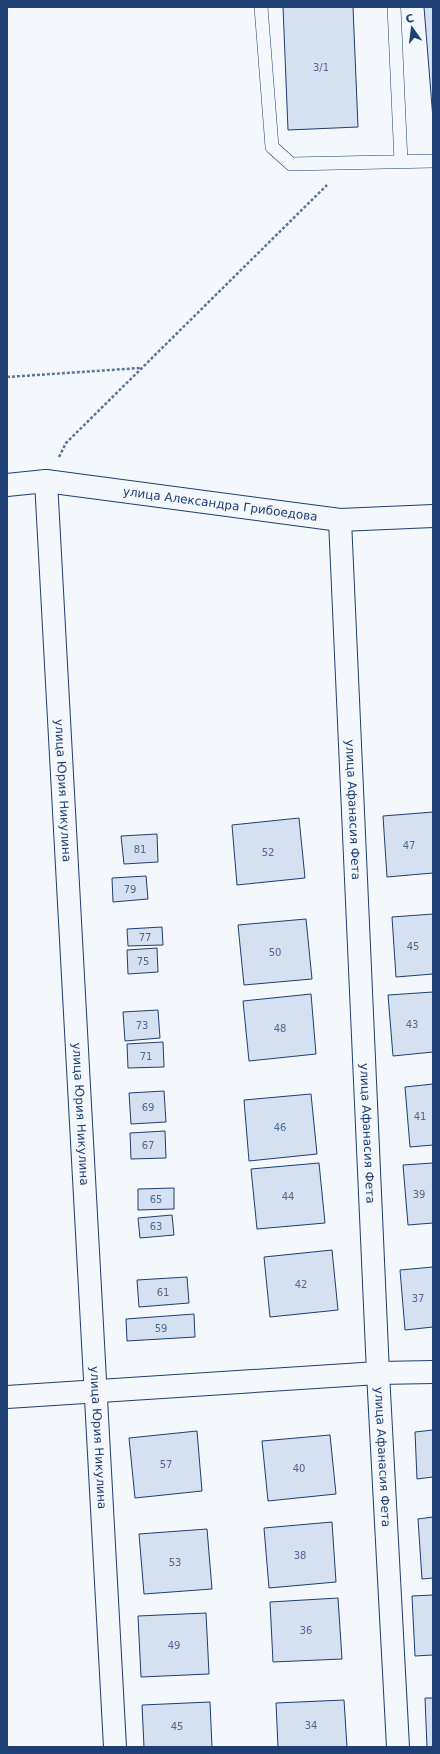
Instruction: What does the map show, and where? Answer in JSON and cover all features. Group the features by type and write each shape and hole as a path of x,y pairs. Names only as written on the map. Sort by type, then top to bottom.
{"street":[{"name":"улица Александра Грибоедова","path":"7,485 46,481 340,520 433,516"},
{"name":"улица Юрия Никулина","path":"46,481 97,1391 115,1747"},
{"name":"улица Афанасия Фета","path":"340,520 378,1374 398,1747"},
{"path":"7,1397 378,1374 433,1372"}],"lane":[{"path":"261,7 272,147 291,164 433,161"},
{"path":"394,7 401,162"}],"path":[{"path":"46,481 66,443 348,163"},
{"path":"7,377 140,368"}],"building":[{"path":"283,7 353,7 358,127 288,130"},
{"path":"424,7 433,7 433,119"},
{"path":"433,812 433,873 387,877 383,816"},
{"path":"299,818 305,878 237,885 232,825"},
{"path":"157,834 158,862 124,864 121,836"},
{"path":"146,876 148,899 113,902 112,878"},
{"path":"433,914 433,974 396,977 392,917"},
{"path":"306,919 312,979 244,985 238,925"},
{"path":"162,927 163,945 128,946 127,929"},
{"path":"157,948 158,972 128,974 127,950"},
{"path":"433,992 433,1052 393,1056 388,995"},
{"path":"311,994 316,1054 249,1061 243,1001"},
{"path":"158,1010 160,1038 125,1041 123,1012"},
{"path":"163,1042 164,1067 128,1068 127,1044"},
{"path":"433,1084 433,1145 410,1147 405,1087"},
{"path":"164,1091 166,1122 131,1124 129,1093"},
{"path":"311,1094 317,1154 249,1161 244,1100"},
{"path":"165,1131 166,1158 131,1159 130,1133"},
{"path":"319,1163 325,1223 257,1229 251,1169"},
{"path":"433,1163 433,1223 408,1225 403,1165"},
{"path":"174,1188 174,1209 138,1210 138,1189"},
{"path":"172,1215 174,1235 140,1238 138,1218"},
{"path":"332,1250 338,1310 270,1317 264,1257"},
{"path":"433,1267 433,1327 405,1330 400,1270"},
{"path":"187,1277 189,1303 139,1307 137,1280"},
{"path":"194,1314 195,1337 127,1341 126,1319"},
{"path":"433,1430 433,1477 417,1479 415,1432"},
{"path":"197,1431 202,1491 135,1498 129,1438"},
{"path":"330,1435 336,1494 268,1501 262,1441"},
{"path":"433,1517 433,1578 422,1579 418,1519"},
{"path":"332,1522 336,1582 269,1588 264,1528"},
{"path":"207,1529 212,1589 144,1594 139,1534"},
{"path":"433,1595 433,1655 415,1656 412,1596"},
{"path":"338,1598 342,1659 273,1662 270,1602"},
{"path":"206,1613 209,1674 141,1677 138,1616"},
{"path":"425,1698 433,1698 433,1747 427,1747"},
{"path":"344,1700 347,1747 278,1747 276,1703"},
{"path":"210,1702 212,1747 144,1747 142,1705"}]}
